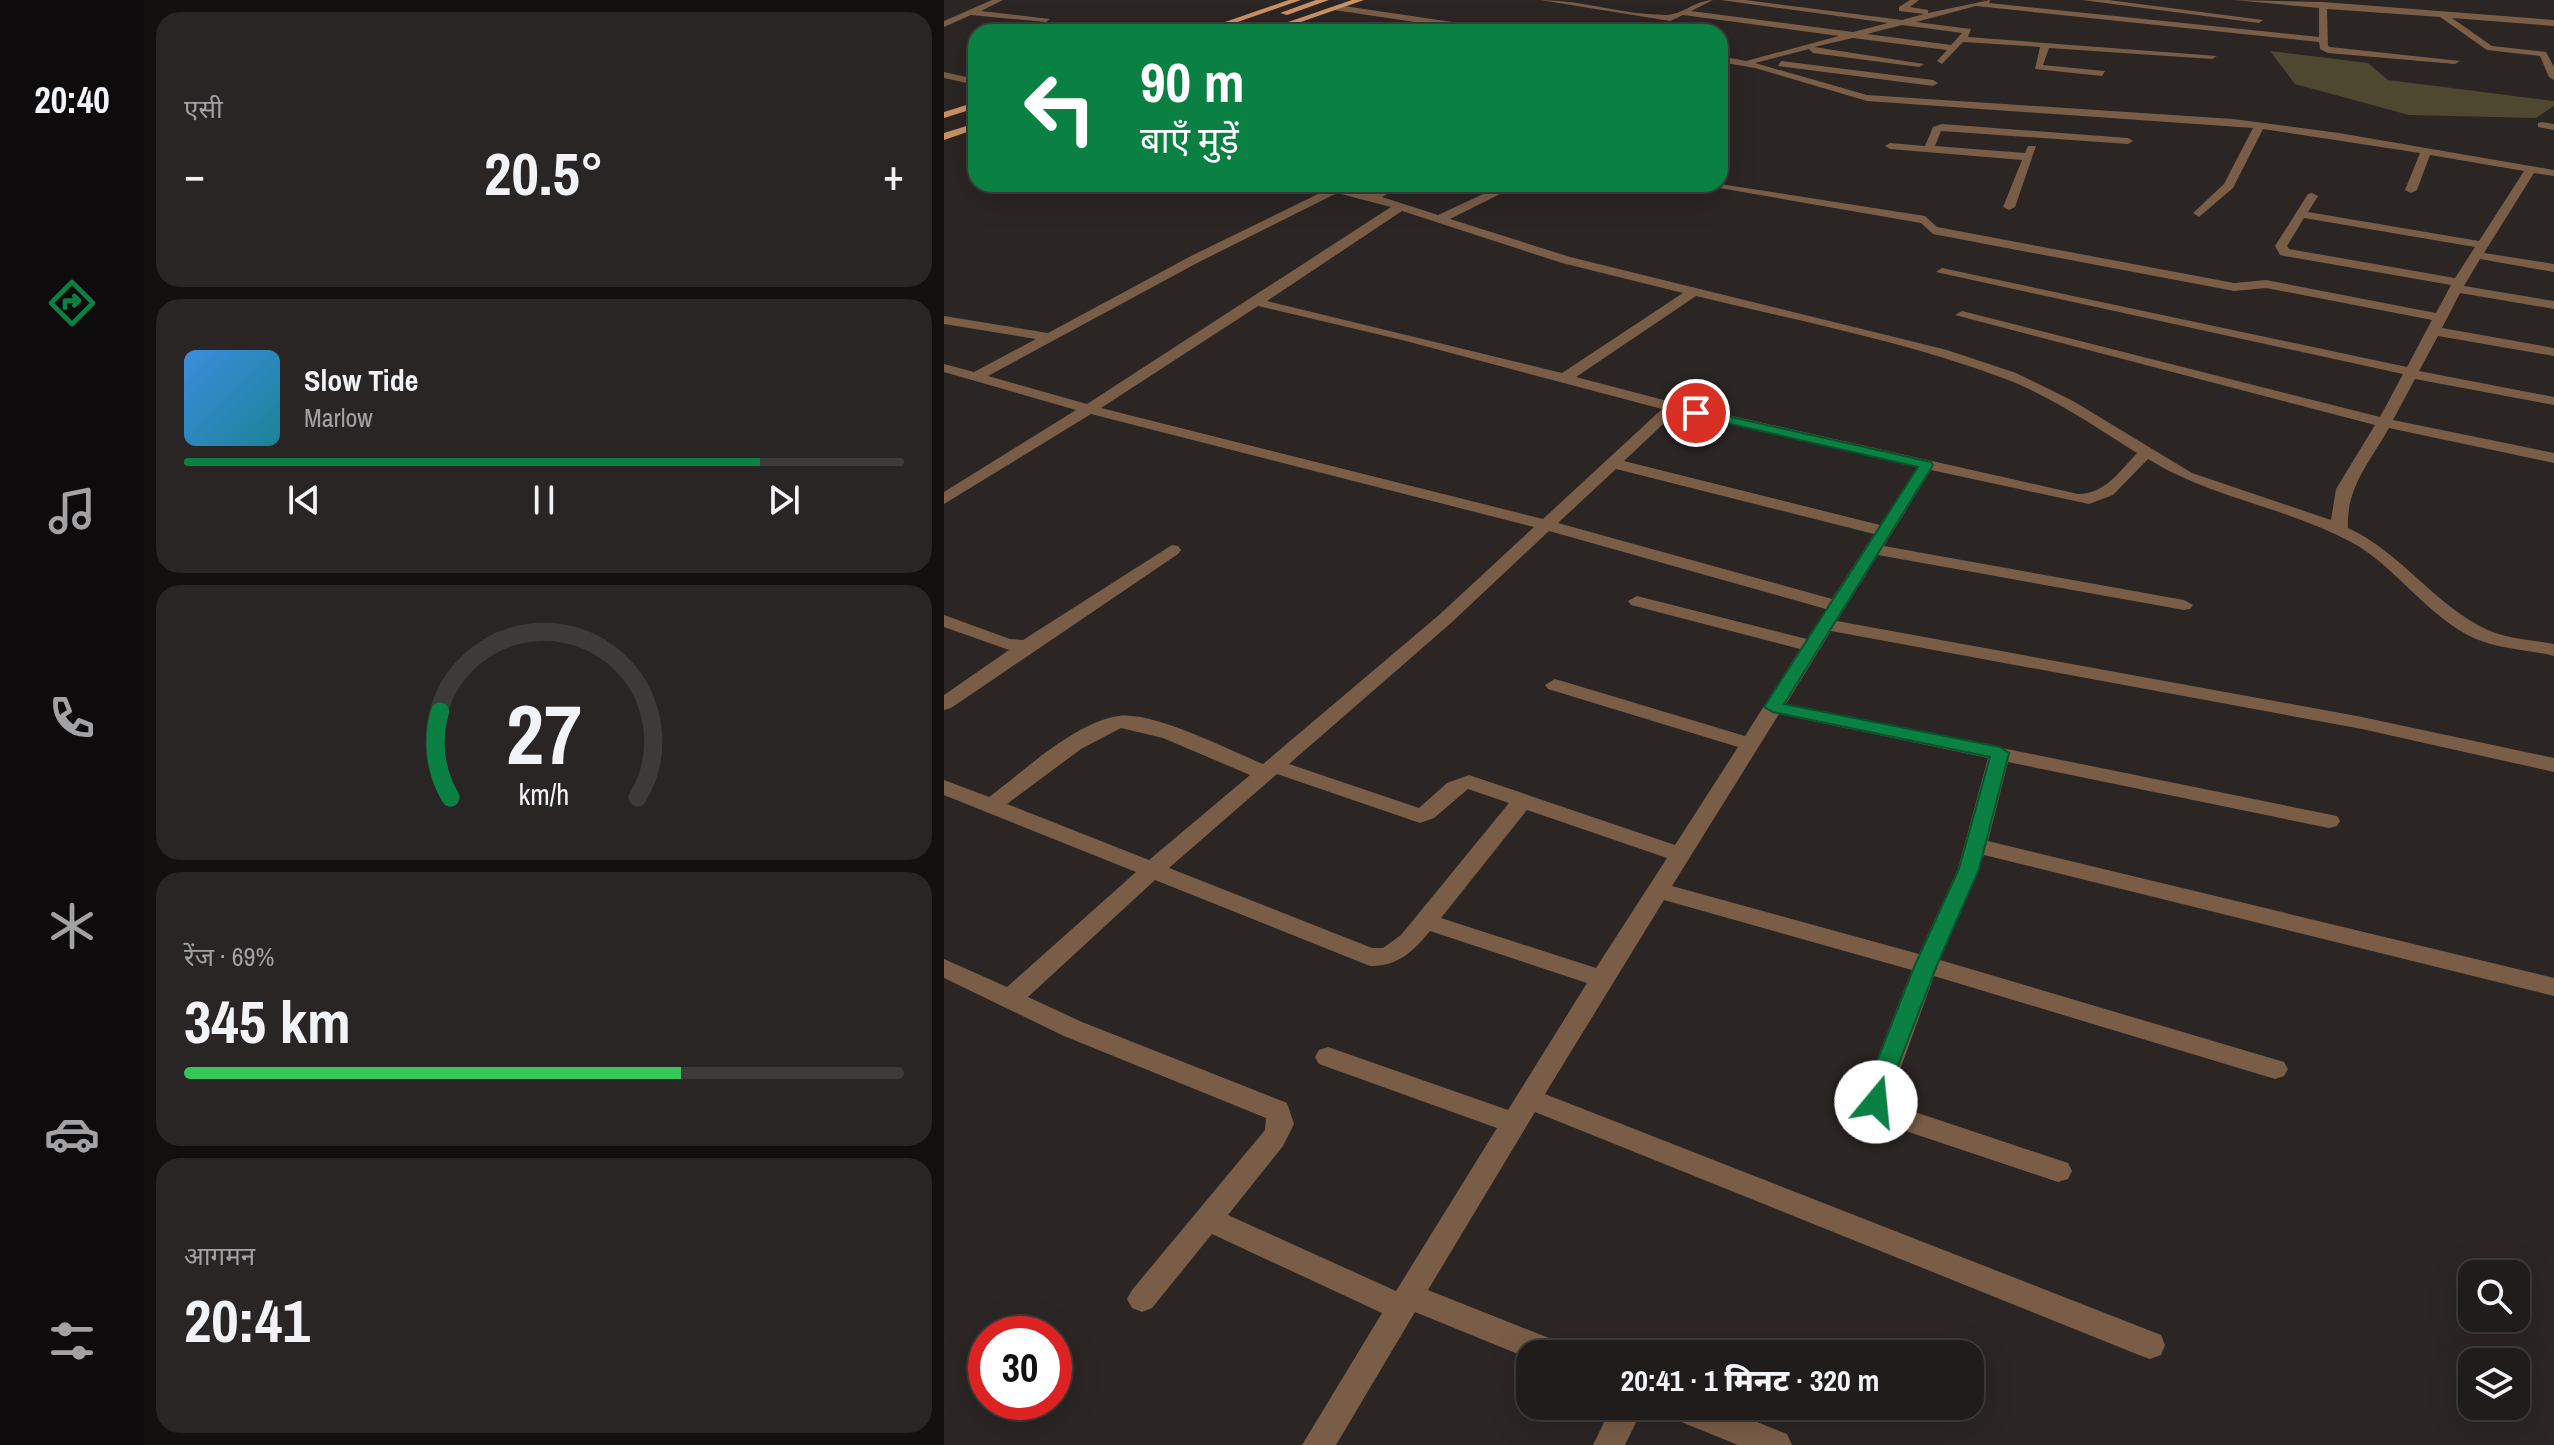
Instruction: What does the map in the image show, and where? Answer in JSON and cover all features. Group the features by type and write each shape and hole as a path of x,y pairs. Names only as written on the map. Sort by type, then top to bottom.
{"main road":[{"path":"1223,24 1293,0"},
{"path":"1252,24 1325,0"},
{"path":"1274,24 1360,0"},
{"path":"1285,24 1340,4"},
{"path":"944,115 968,108"},
{"path":"944,132 968,124"}],"street":[{"path":"944,24 999,0"},
{"path":"1544,0 1663,18 1684,13 1709,0"},
{"path":"1725,0 1966,29 1969,32 1942,61"},
{"path":"1915,0 1902,9 1937,14"},
{"path":"1728,67 1991,0"},
{"path":"2086,0 2259,20"},
{"path":"2238,0 2554,23"},
{"path":"2422,0 2423,12"},
{"path":"1340,4 1454,24"},
{"path":"1976,4 2323,40"},
{"path":"2323,5 2324,49 2455,61"},
{"path":"973,13 1046,19"},
{"path":"1684,13 1955,48"},
{"path":"2438,13 2490,48 2538,53 2550,59 2554,77"},
{"path":"1962,39 2212,56"},
{"path":"2045,46 2038,67 2102,73"},
{"path":"1801,48 1919,64"},
{"path":"1728,60 1933,83"},
{"path":"1750,61 1847,95 2260,125 2554,173"},
{"path":"944,75 968,80"},
{"path":"2009,207 2045,110"},
{"path":"2199,213 2229,186 2260,125"},
{"path":"1929,149 1937,129 1942,127 2128,141"},
{"path":"1890,146 2029,157"},
{"path":"2411,190 2426,151"},
{"path":"2340,530 2339,512 2344,489 2412,373 2458,285 2532,168"},
{"path":"1728,188 1925,220 1933,230 2234,287 2266,284 2554,352"},
{"path":"975,377 1195,259 1331,192"},
{"path":"1349,192 1542,254 1975,363 2037,388 2145,453 2206,484 2340,530 2375,550 2464,625 2499,640 2554,650"},
{"path":"1372,198 1384,192"},
{"path":"1437,220 1497,192"},
{"path":"2312,196 2281,246 2284,252 2554,305"},
{"path":"944,499 1089,409 1400,207"},
{"path":"2301,214 2554,268"},
{"path":"1942,272 2554,401"},
{"path":"1565,378 1693,292"},
{"path":"1256,302 1404,336 1673,407 2089,500 2104,495 2145,453"},
{"path":"1962,315 2383,422 2554,458"},
{"path":"944,320 1050,337"},
{"path":"944,368 1089,409 1546,525 1831,615 2554,765"},
{"path":"1010,999 1151,871 1445,619 1673,407"},
{"path":"1612,463 1878,540 2184,605"},
{"path":"1318,1445 1602,979 1926,465"},
{"path":"944,704 1172,550"},
{"path":"1637,601 1811,646"},
{"path":"944,621 1007,644 1027,646"},
{"path":"1555,685 1750,744"},
{"path":"1773,707 2329,821"},
{"path":"991,806 1094,733 1117,722 1141,723 1269,770 1420,816 1429,813 1460,783 1469,782 1680,855"},
{"path":"2000,753 1969,869 1926,965 1878,1089 1876,1102 1885,1113 2058,1171"},
{"path":"944,787 1370,957 1382,959 1395,953 1425,921 1523,801"},
{"path":"1975,845 2554,987"},
{"path":"1658,890 1926,965 2275,1069"},
{"path":"1425,921 1602,979"},
{"path":"944,968 1073,1029 1278,1111 1281,1124 1274,1138 1142,1299"},
{"path":"1328,1057 1514,1123"},
{"path":"1529,1099 2150,1345"},
{"path":"1208,1219 1406,1302 1516,1341"},
{"path":"1609,1445 1621,1420"},
{"path":"1714,1420 1776,1445"}],"shaded area":[{"path":"2270,51 2368,63 2388,80 2554,101 2554,106 2536,118 2409,115 2295,84"}],"route":[{"path":"1696,413 1926,465 1773,707 2000,753 1969,869 1926,965 1878,1089 1876,1102"}]}
